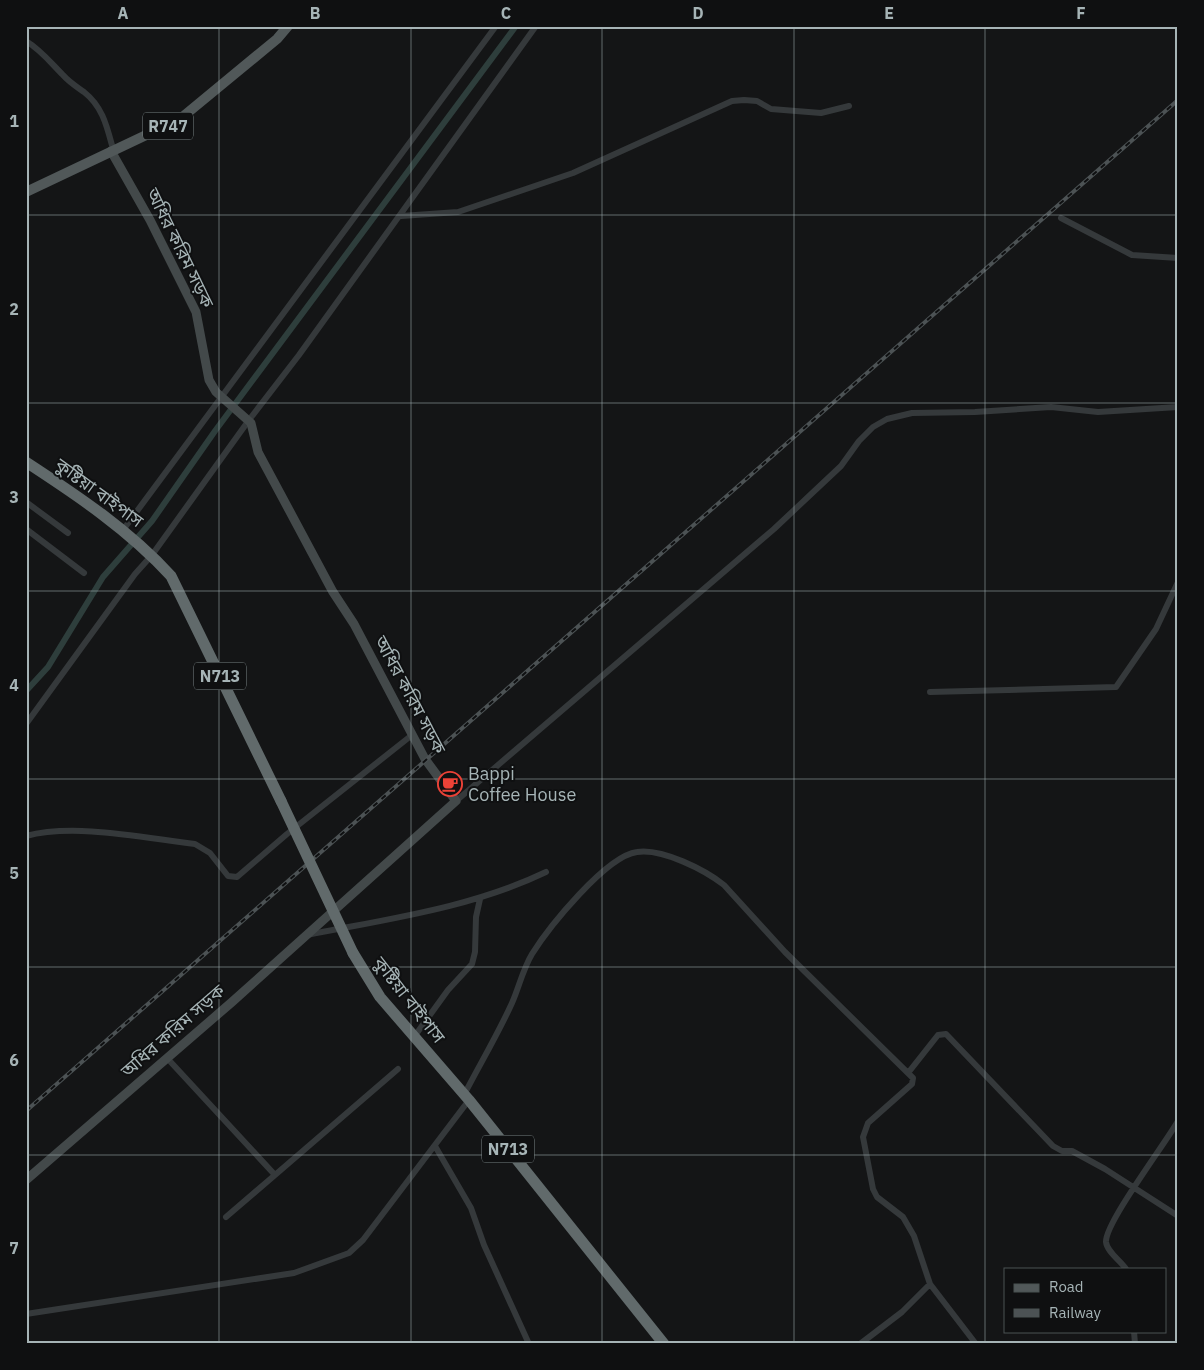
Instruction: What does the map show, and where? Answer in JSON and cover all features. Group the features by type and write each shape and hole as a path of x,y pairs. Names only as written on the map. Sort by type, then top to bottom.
{"highway":[{"name":"কুষ্টিয়া বাইপাস","path":"26,462 79,497 124,531 151,554 171,576 281,801 353,954 380,997 467,1098 664,1344"}],"main road":[{"name":"R747","path":"26,192 180,119 278,39 288,26"},
{"name":"অধির করিম সড়ক","path":"26,1180 167,1058 456,801 426,761 354,624 333,592 258,452 253,427 247,418 221,397 209,380 196,312 150,220 112,150"}],"street":[{"path":"124,531 496,26"},
{"path":"26,724 151,554 247,418 400,216 536,26"},
{"path":"26,41 45,55 64,77 96,105 105,118 112,150"},
{"path":"400,216 458,212 556,179 732,101 757,101 771,109 821,113 849,106"},
{"path":"1061,218 1132,255 1178,258"},
{"path":"456,801 774,529 841,466 859,441 873,427 887,419 912,413 974,412 1051,407 1098,412 1178,407"},
{"path":"26,502 68,533"},
{"path":"26,529 84,573"},
{"path":"930,692 1116,687 1156,629 1178,582"},
{"path":"26,836 42,832 77,831 195,844 210,853 228,876 237,877 412,735"},
{"path":"26,1314 294,1273 349,1253 363,1240 410,1176 435,1146 467,1098 512,1003 531,956 542,940 579,894 616,860 637,852 663,854 712,876 724,885 785,952 913,1078 912,1084 868,1123 863,1137 873,1189 877,1198 903,1217 909,1227 930,1284 976,1344"},
{"path":"306,935 480,899 516,886 546,872"},
{"path":"414,1037 448,990 472,964 475,952 476,917 480,899"},
{"path":"908,1073 917,1065 927,1047 938,1035 946,1034 1053,1146 1062,1151 1072,1151 1178,1216"},
{"path":"167,1058 275,1175"},
{"path":"226,1217 398,1069"},
{"path":"1125,1268 1106,1243 1107,1234 1115,1216 1164,1145 1178,1120"},
{"path":"435,1146 471,1208 484,1245 529,1344"},
{"path":"860,1344 902,1312 930,1284"}],"waterway":[{"path":"26,691 48,667 103,577 152,521 215,431 516,26"}],"railway":[{"path":"26,1111 1178,100"}],"place":[{"name":"Bappi Coffee House","path":"450,784"}]}
